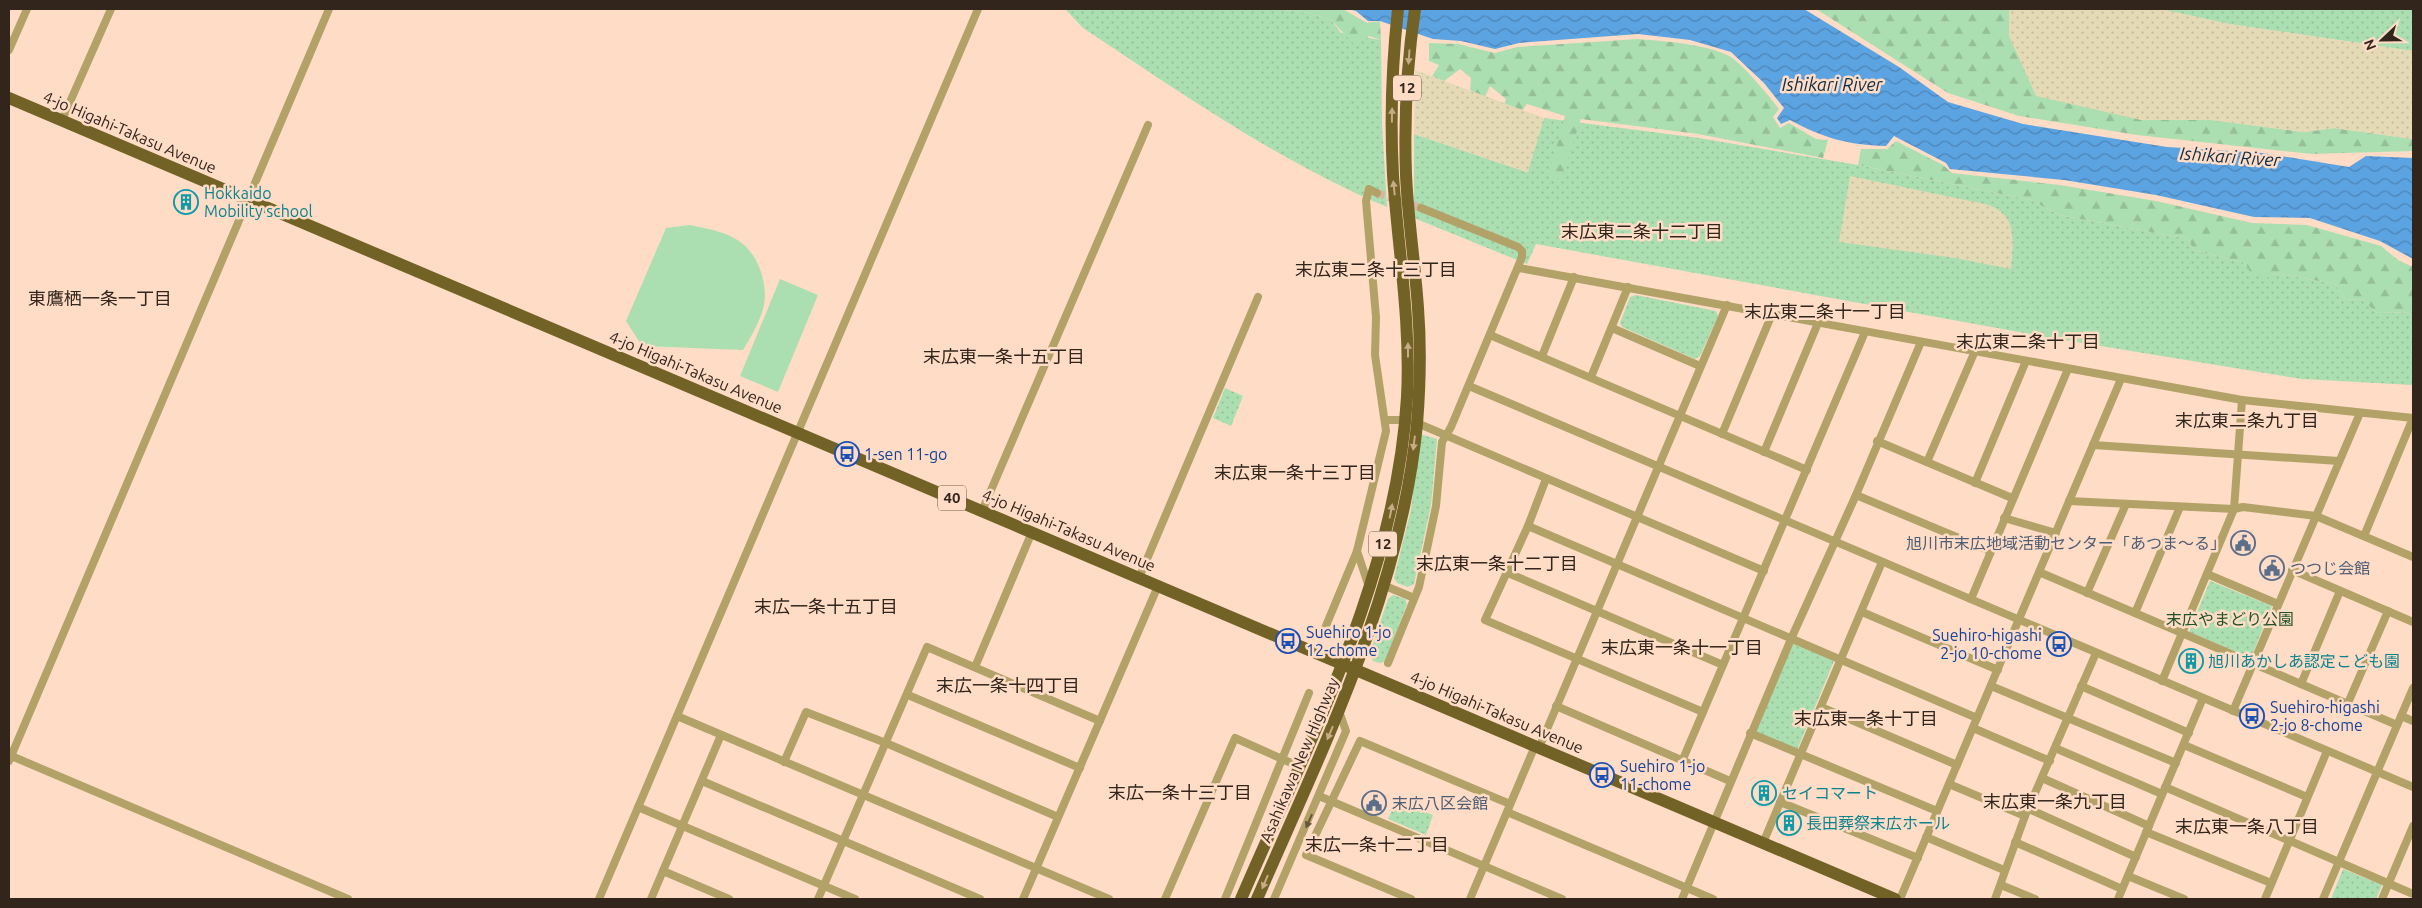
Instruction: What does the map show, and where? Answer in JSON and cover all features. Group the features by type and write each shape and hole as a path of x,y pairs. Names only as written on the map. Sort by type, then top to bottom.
{"highway":[{"name":"Asahikawa New Highway","path":"1241,899 1342,664 1369,588 1389,521 1411,421 1407,313 1393,164 1393,70 1398,9"},
{"name":"Asahikawa New Highway","path":"1257,899 1339,711 1383,585 1403,510 1420,345 1406,168 1407,86 1414,9"},
{"name":"4-jo Higahi-Takasu Avenue","path":"9,98 1896,899"}],"street":[{"path":"9,50 27,9"},
{"path":"62,120 111,9"},
{"path":"329,9 10,757 348,899"},
{"path":"602,898 638,807 978,9"},
{"path":"982,511 1148,125"},
{"path":"1323,633 1357,551 1380,465 1386,431 1375,355 1376,317 1366,201 1369,189 1377,193"},
{"path":"1388,663 1414,598 1430,541 1436,506 1442,442 1469,386 1522,257 1522,251 1518,247 1421,208"},
{"path":"1519,268 2242,400 2413,418 2364,536"},
{"path":"1542,356 1574,277"},
{"path":"1591,377 1628,287"},
{"path":"1139,578 1258,296"},
{"path":"1470,899 1508,808 1577,659 1727,305"},
{"path":"1722,434 1772,314"},
{"path":"1764,452 1818,323"},
{"path":"1612,328 1700,366"},
{"path":"1683,759 1865,332"},
{"path":"1490,335 1807,470"},
{"path":"1682,899 1750,733 1833,541 1856,495 1920,342"},
{"path":"1927,462 1975,351"},
{"path":"1975,482 2026,361"},
{"path":"1971,599 2068,368"},
{"path":"1900,899 2121,379"},
{"path":"1469,386 2413,787"},
{"path":"2162,681 2234,509 2242,400"},
{"path":"2233,711 2360,413"},
{"path":"1385,420 1411,421 1764,571"},
{"path":"1878,440 2012,498"},
{"path":"2093,445 2339,461"},
{"path":"1546,478 1508,573 1485,620 1703,712"},
{"path":"1856,495 1990,552"},
{"path":"2069,501 2234,509 2242,507 2316,516 2412,554"},
{"path":"2087,593 2126,504"},
{"path":"2135,613 2180,507"},
{"path":"2004,518 2056,533"},
{"path":"1528,526 1977,718"},
{"path":"975,667 1032,532"},
{"path":"1357,551 1369,588"},
{"path":"1763,843 1882,562"},
{"path":"2292,570 2413,622"},
{"path":"2039,572 2397,725"},
{"path":"1508,573 1723,665"},
{"path":"2207,574 2278,604"},
{"path":"1383,585 1414,598"},
{"path":"1023,899 1158,586"},
{"path":"2301,684 2340,591"},
{"path":"2348,703 2388,611"},
{"path":"1862,612 1998,670"},
{"path":"818,899 908,695 927,646 1100,720"},
{"path":"1994,899 2027,813 2096,653"},
{"path":"1991,686 2176,763"},
{"path":"2081,686 2189,733"},
{"path":"2323,899 2413,688"},
{"path":"1236,899 1226,897 1309,693"},
{"path":"908,695 1080,768"},
{"path":"2118,899 2203,698"},
{"path":"1556,706 1683,759 1730,781"},
{"path":"1821,707 1957,765"},
{"path":"1274,899 1320,796 1346,731 1339,711"},
{"path":"784,762 806,712 886,743 1058,818"},
{"path":"677,716 1109,899"},
{"path":"2401,716 2413,721"},
{"path":"1973,728 2050,761"},
{"path":"1750,733 1937,812"},
{"path":"651,899 721,735"},
{"path":"1165,899 1235,738 1298,766"},
{"path":"1411,899 1306,855 1360,741 1713,899"},
{"path":"2184,745 2307,797"},
{"path":"2055,748 2289,841 2413,894"},
{"path":"2264,899 2327,751"},
{"path":"2042,778 2148,829 2271,883"},
{"path":"702,781 980,899"},
{"path":"1949,784 2136,856"},
{"path":"1320,796 1562,899"},
{"path":"1780,802 1918,858"},
{"path":"638,807 855,899"},
{"path":"2382,899 2410,841 2413,826"},
{"path":"1926,837 2004,870"},
{"path":"2015,842 2122,889"},
{"path":"663,871 729,899"},
{"path":"2128,876 2184,899"},
{"path":"2000,885 2035,899"}],"green space":[{"path":"1065,9 1275,9 1309,13 1331,20 1341,33 1381,40 1382,124 1387,207 1307,169 1231,125 1083,28"},
{"path":"1275,9 1343,9 1367,23 1380,21 1381,40 1369,36 1356,46 1331,20 1309,13"},
{"path":"1816,9 2009,9 2009,36 2141,120 2212,120 2304,132 2334,128 2413,139 2413,151 2311,154 2137,135 2019,116 1948,93"},
{"path":"2160,9 2413,9 2413,51 2229,24"},
{"path":"1638,39 1697,46 1729,56 1748,73 1779,109 1773,117 1780,128 1789,123 1816,139 1828,140 1823,158 1698,134 1581,119 1561,179 1548,176 1565,116 1527,104 1520,113 1503,107 1506,99 1490,86 1485,97 1470,90 1471,78 1460,69 1443,82 1432,76 1439,65 1429,61 1429,43 1458,44 1495,53 1517,47"},
{"path":"1544,118 1699,138 1858,165 2031,200 2059,215 2189,239 2193,250 2246,263 2266,278 2275,273 2335,284 2346,300 2362,299 2377,313 2413,312 2413,385 2302,379 2046,337 1536,244 1527,264 1414,218 1414,134 1527,172"},
{"path":"1896,141 1943,165 1952,173 2060,185 2156,201 2252,223 2307,225 2381,246 2398,260 2413,267 2413,312 2377,313 2362,299 2346,300 2335,284 2275,273 2266,278 2251,275 2246,263 2193,250 2189,239 2059,215 2031,200 1858,165 1861,149 1887,149"},
{"path":"690,225 732,237 750,251 759,266 764,283 765,301 752,335 743,350 642,346 626,321 666,228"},
{"path":"780,279 818,295 778,392 740,376"},
{"path":"1636,295 1716,311 1718,316 1700,356 1695,359 1622,327 1620,323 1630,297"},
{"path":"1225,388 1243,396 1231,426 1213,418"},
{"path":"1420,434 1437,439 1431,505 1414,584 1408,587 1397,583 1394,578 1411,510"},
{"name":"末広やまどり公園","path":"2210,581 2272,606 2251,658 2189,632"},
{"path":"1393,595 1405,599 1407,604 1385,661 1380,663 1373,661 1370,653 1388,599"},
{"path":"1792,643 1834,661 1797,750 1755,732"},
{"path":"1396,801 1433,815 1426,835 1388,819"},
{"path":"2343,869 2382,885 2376,899 2331,899"}],"sand":[{"path":"2009,9 2160,9 2229,24 2413,51 2413,139 2334,128 2304,132 2212,120 2141,120 2036,96 2009,36"},
{"path":"1415,70 1544,118 1528,172 1414,134"},
{"path":"1850,176 1985,204 1996,208 2004,214 2012,230 2011,269 1955,258 1839,242"}],"water":[{"name":"Ishikari River","path":"1348,9 1804,9 1899,67 1948,102 2023,124 2167,147 2262,153 2349,167 2366,156 2413,158 2413,259 2380,241 2310,218 2254,217 2156,195 2064,180 1950,169 1946,163 1894,136 1886,146 1860,144 1825,136 1790,120 1781,124 1777,118 1784,108 1764,83 1731,52 1690,40 1638,34 1519,43 1495,49 1461,41 1433,39 1380,21 1368,21 1356,11"}],"tunnel":[{"path":"1377,193 1421,208"}],"place":[{"name":"Hokkaido Mobility school","path":"186,202"},
{"name":"1-sen 11-go","path":"847,454"},
{"name":"旭川市末広地域活動センター「あつま〜る」","path":"2243,543"},
{"name":"つつじ会館","path":"2272,568"},
{"name":"Suehiro 1-jo 12-chome","path":"1288,641"},
{"name":"Suehiro-higashi 2-jo 10-chome","path":"2059,644"},
{"name":"旭川あかしあ認定こども園","path":"2191,661"},
{"name":"Suehiro-higashi 2-jo 8-chome","path":"2252,716"},
{"name":"Suehiro 1-jo 11-chome","path":"1602,775"},
{"name":"セイコマート","path":"1764,793"},
{"name":"末広八区会館","path":"1374,803"},
{"name":"長田葬祭末広ホール","path":"1789,823"}],"district":[{"name":"末広東二条十二丁目","path":"1642,232"},
{"name":"末広東二条十三丁目","path":"1376,270"},
{"name":"東鷹栖一条一丁目","path":"100,299"},
{"name":"末広東二条十一丁目","path":"1825,312"},
{"name":"末広東二条十丁目","path":"2028,342"},
{"name":"末広東一条十五丁目","path":"1004,357"},
{"name":"末広東二条九丁目","path":"2247,421"},
{"name":"末広東一条十三丁目","path":"1295,473"},
{"name":"末広東一条十二丁目","path":"1497,564"},
{"name":"末広一条十五丁目","path":"826,607"},
{"name":"末広東一条十一丁目","path":"1682,648"},
{"name":"末広一条十四丁目","path":"1008,686"},
{"name":"末広東一条十丁目","path":"1866,719"},
{"name":"末広一条十三丁目","path":"1180,793"},
{"name":"末広東一条九丁目","path":"2055,802"},
{"name":"末広東一条八丁目","path":"2247,827"},
{"name":"末広一条十二丁目","path":"1377,845"}]}
